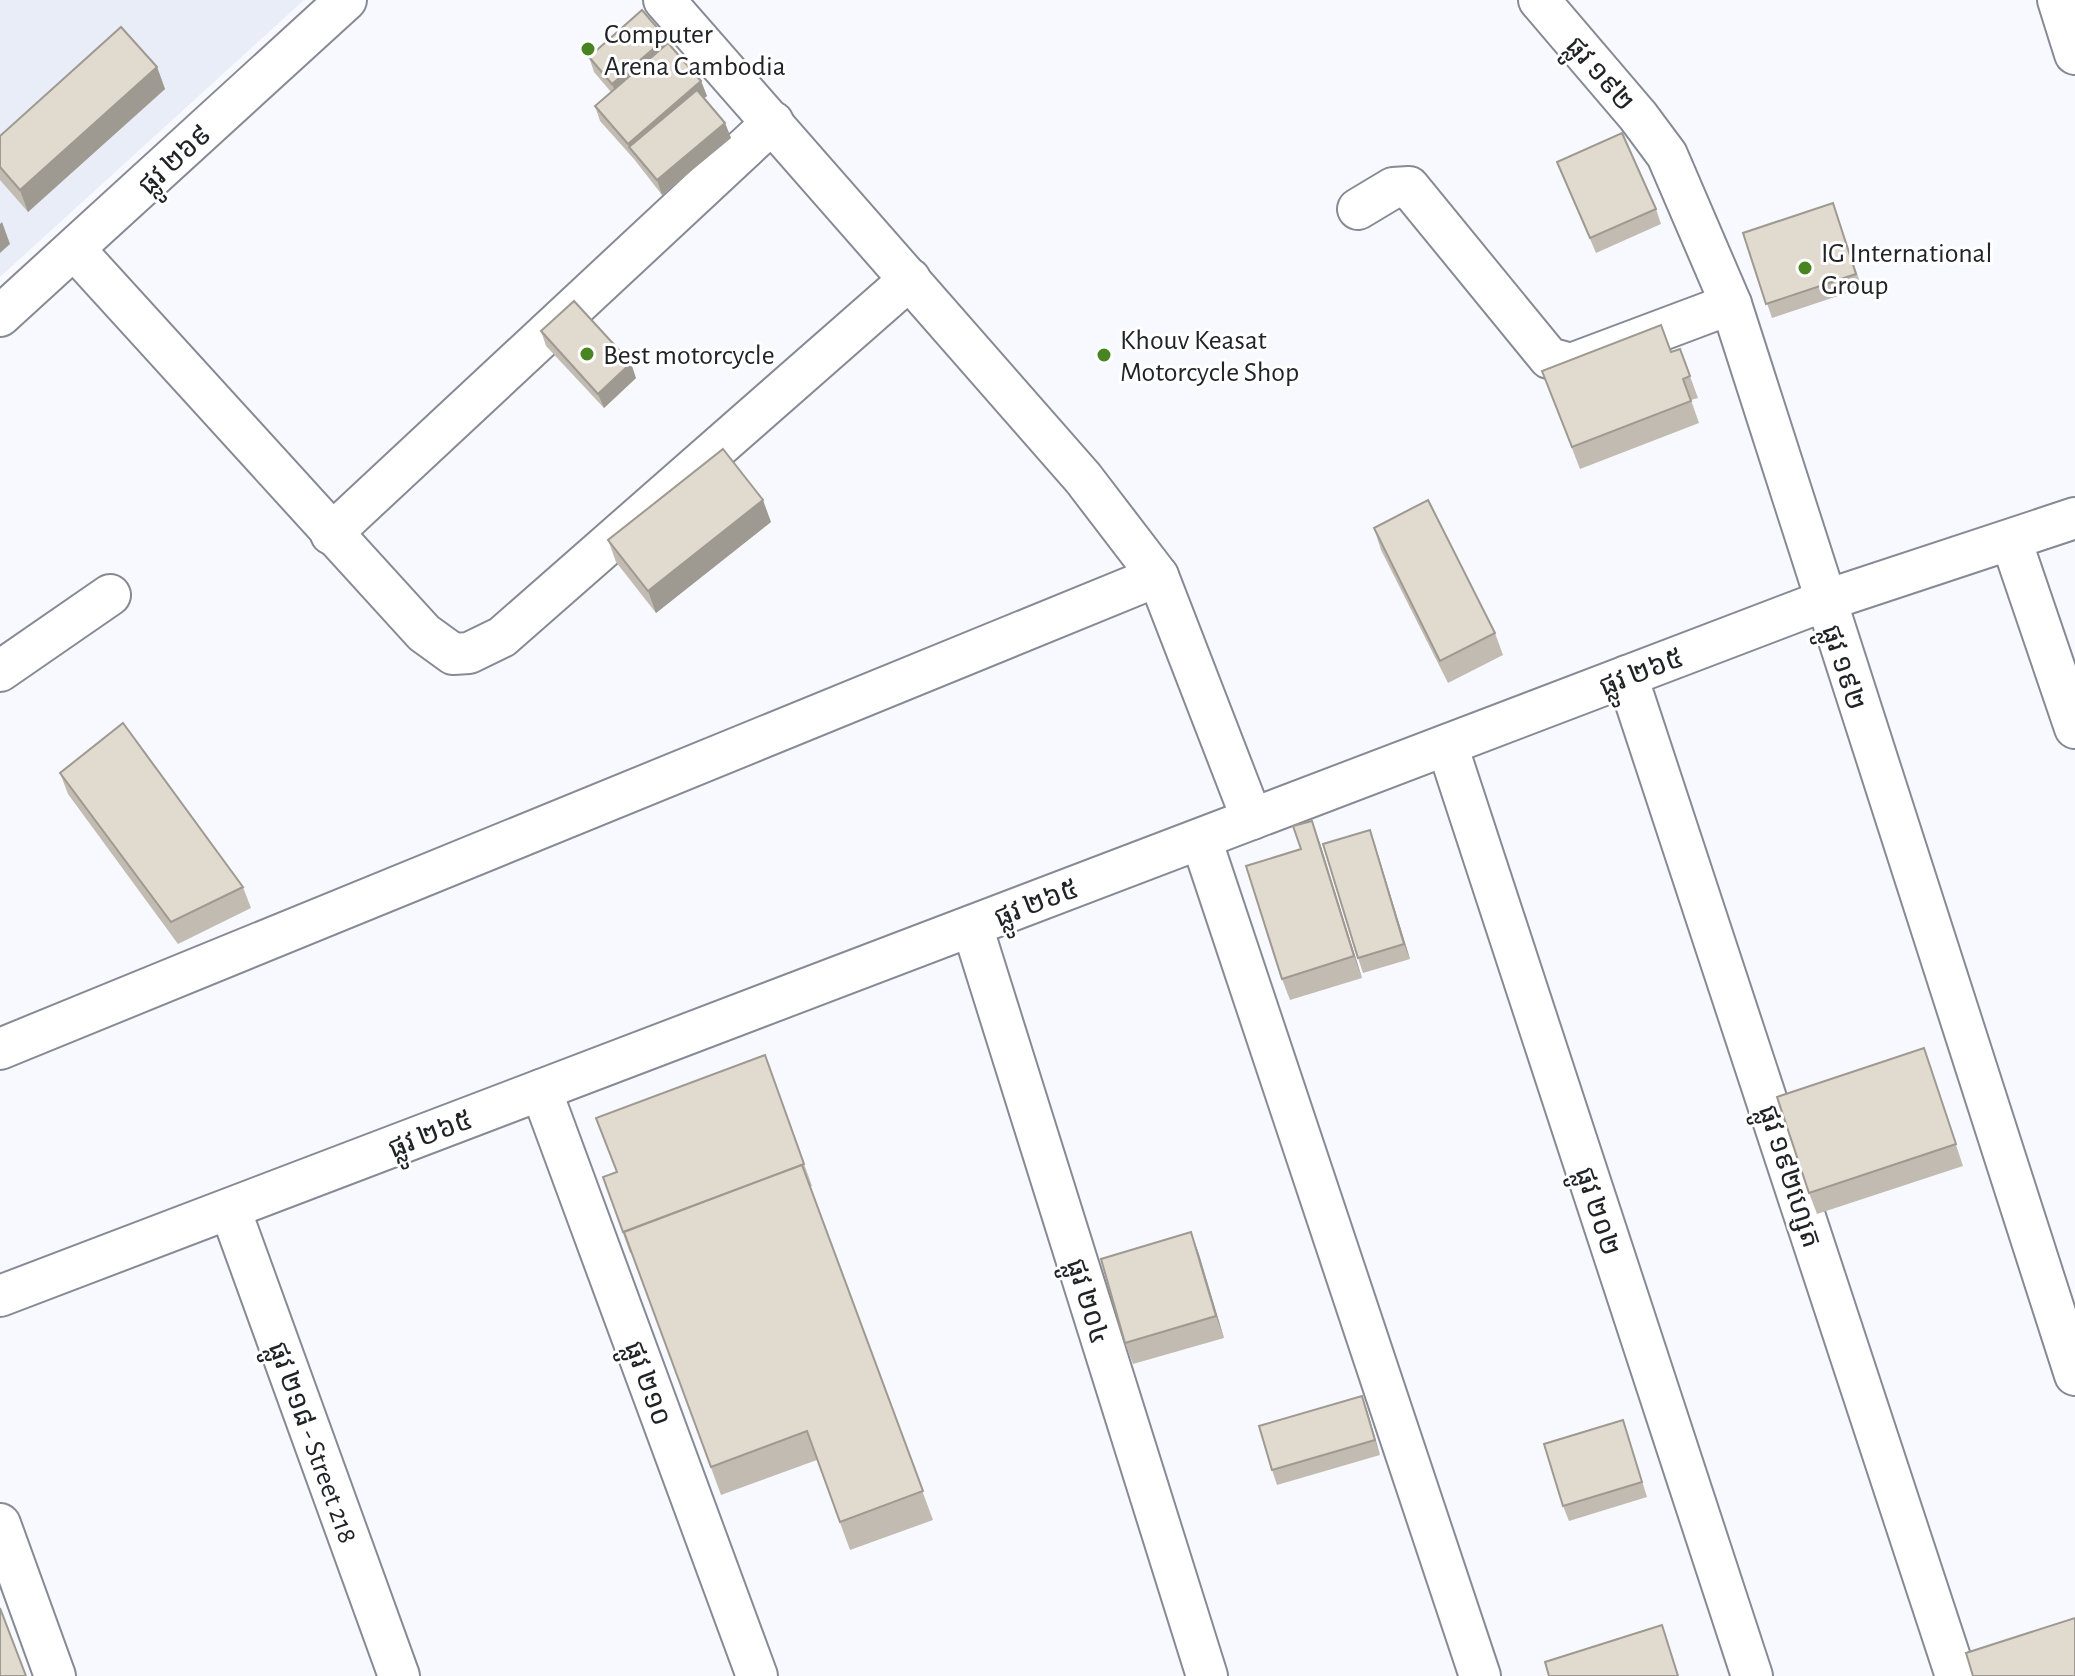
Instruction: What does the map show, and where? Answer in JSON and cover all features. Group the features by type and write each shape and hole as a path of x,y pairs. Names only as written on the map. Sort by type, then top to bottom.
{"street":[{"name":"ផ្លូវ ២៦៩","path":"0,316 346,0"},
{"path":"664,0 1083,478 1158,576 1252,819"},
{"name":"ផ្លូវ ១៩២","path":"1539,0 1638,116 1667,155 1731,304 2075,1375"},
{"path":"2058,0 2075,54"},
{"path":"331,534 773,122"},
{"path":"1358,209 1393,188 1409,187 1549,358 1558,363 1571,364 1731,304"},
{"path":"75,250 331,534 424,633 453,654 469,653 502,637 910,279"},
{"name":"ផ្លូវ ២៦៥","path":"0,1296 1824,601 2075,518"},
{"path":"2011,540 2075,728"},
{"path":"0,1049 1158,576"},
{"path":"0,671 110,595"},
{"name":"ផ្លូវ ១៩២ហ្សេត","path":"1627,676 1956,1676"},
{"name":"ផ្លូវ ២០២","path":"1447,745 1752,1676"},
{"path":"1201,839 1480,1676"},
{"name":"ផ្លូវ ២០៤","path":"972,926 1207,1676"},
{"name":"ផ្លូវ ២១០","path":"541,1090 757,1676"},
{"name":"ផ្លូវ ២១៨ - Street 218","path":"230,1209 399,1676"},
{"path":"0,1524 55,1676"}],"shaded area":[{"path":"0,0 304,0 0,277"}],"building":[{"path":"642,10 666,38 612,84 589,57"},
{"path":"121,27 157,67 20,190 0,167 0,136"},
{"path":"668,43 701,81 628,144 595,106"},
{"path":"697,90 725,123 657,180 629,147"},
{"path":"1622,133 1656,209 1590,238 1557,162"},
{"name":"IG International Group","path":"1833,203 1856,274 1766,304 1743,233"},
{"path":"574,301 631,363 598,394 541,331"},
{"path":"1661,325 1671,352 1680,349 1690,376 1683,379 1691,401 1572,447 1542,371"},
{"path":"723,449 763,500 648,591 608,540"},
{"path":"1428,500 1495,633 1440,661 1374,528"},
{"path":"123,723 243,887 171,922 60,773"},
{"path":"1312,821 1354,956 1282,979 1246,866 1301,849 1293,826"},
{"path":"1370,830 1404,944 1358,958 1323,844"},
{"path":"1924,1048 1956,1144 1809,1193 1777,1097"},
{"path":"765,1055 804,1164 623,1232 603,1177 617,1172 596,1118"},
{"path":"802,1165 923,1491 840,1522 807,1431 711,1467 624,1232"},
{"path":"1191,1232 1216,1316 1125,1343 1101,1259"},
{"path":"1362,1396 1375,1440 1272,1470 1259,1426"},
{"path":"1623,1420 1642,1482 1563,1506 1544,1444"},
{"path":"0,1608 26,1676 0,1676"},
{"path":"2075,1618 2075,1676 1973,1676 1966,1653"},
{"path":"1662,1625 1678,1676 1549,1676 1545,1662"}],"place":[{"name":"Computer Arena Cambodia","path":"588,49"},
{"name":"IG International Group","path":"1805,268"},
{"name":"Best motorcycle","path":"587,354"},
{"name":"Khouv Keasat Motorcycle Shop","path":"1104,355"}]}
